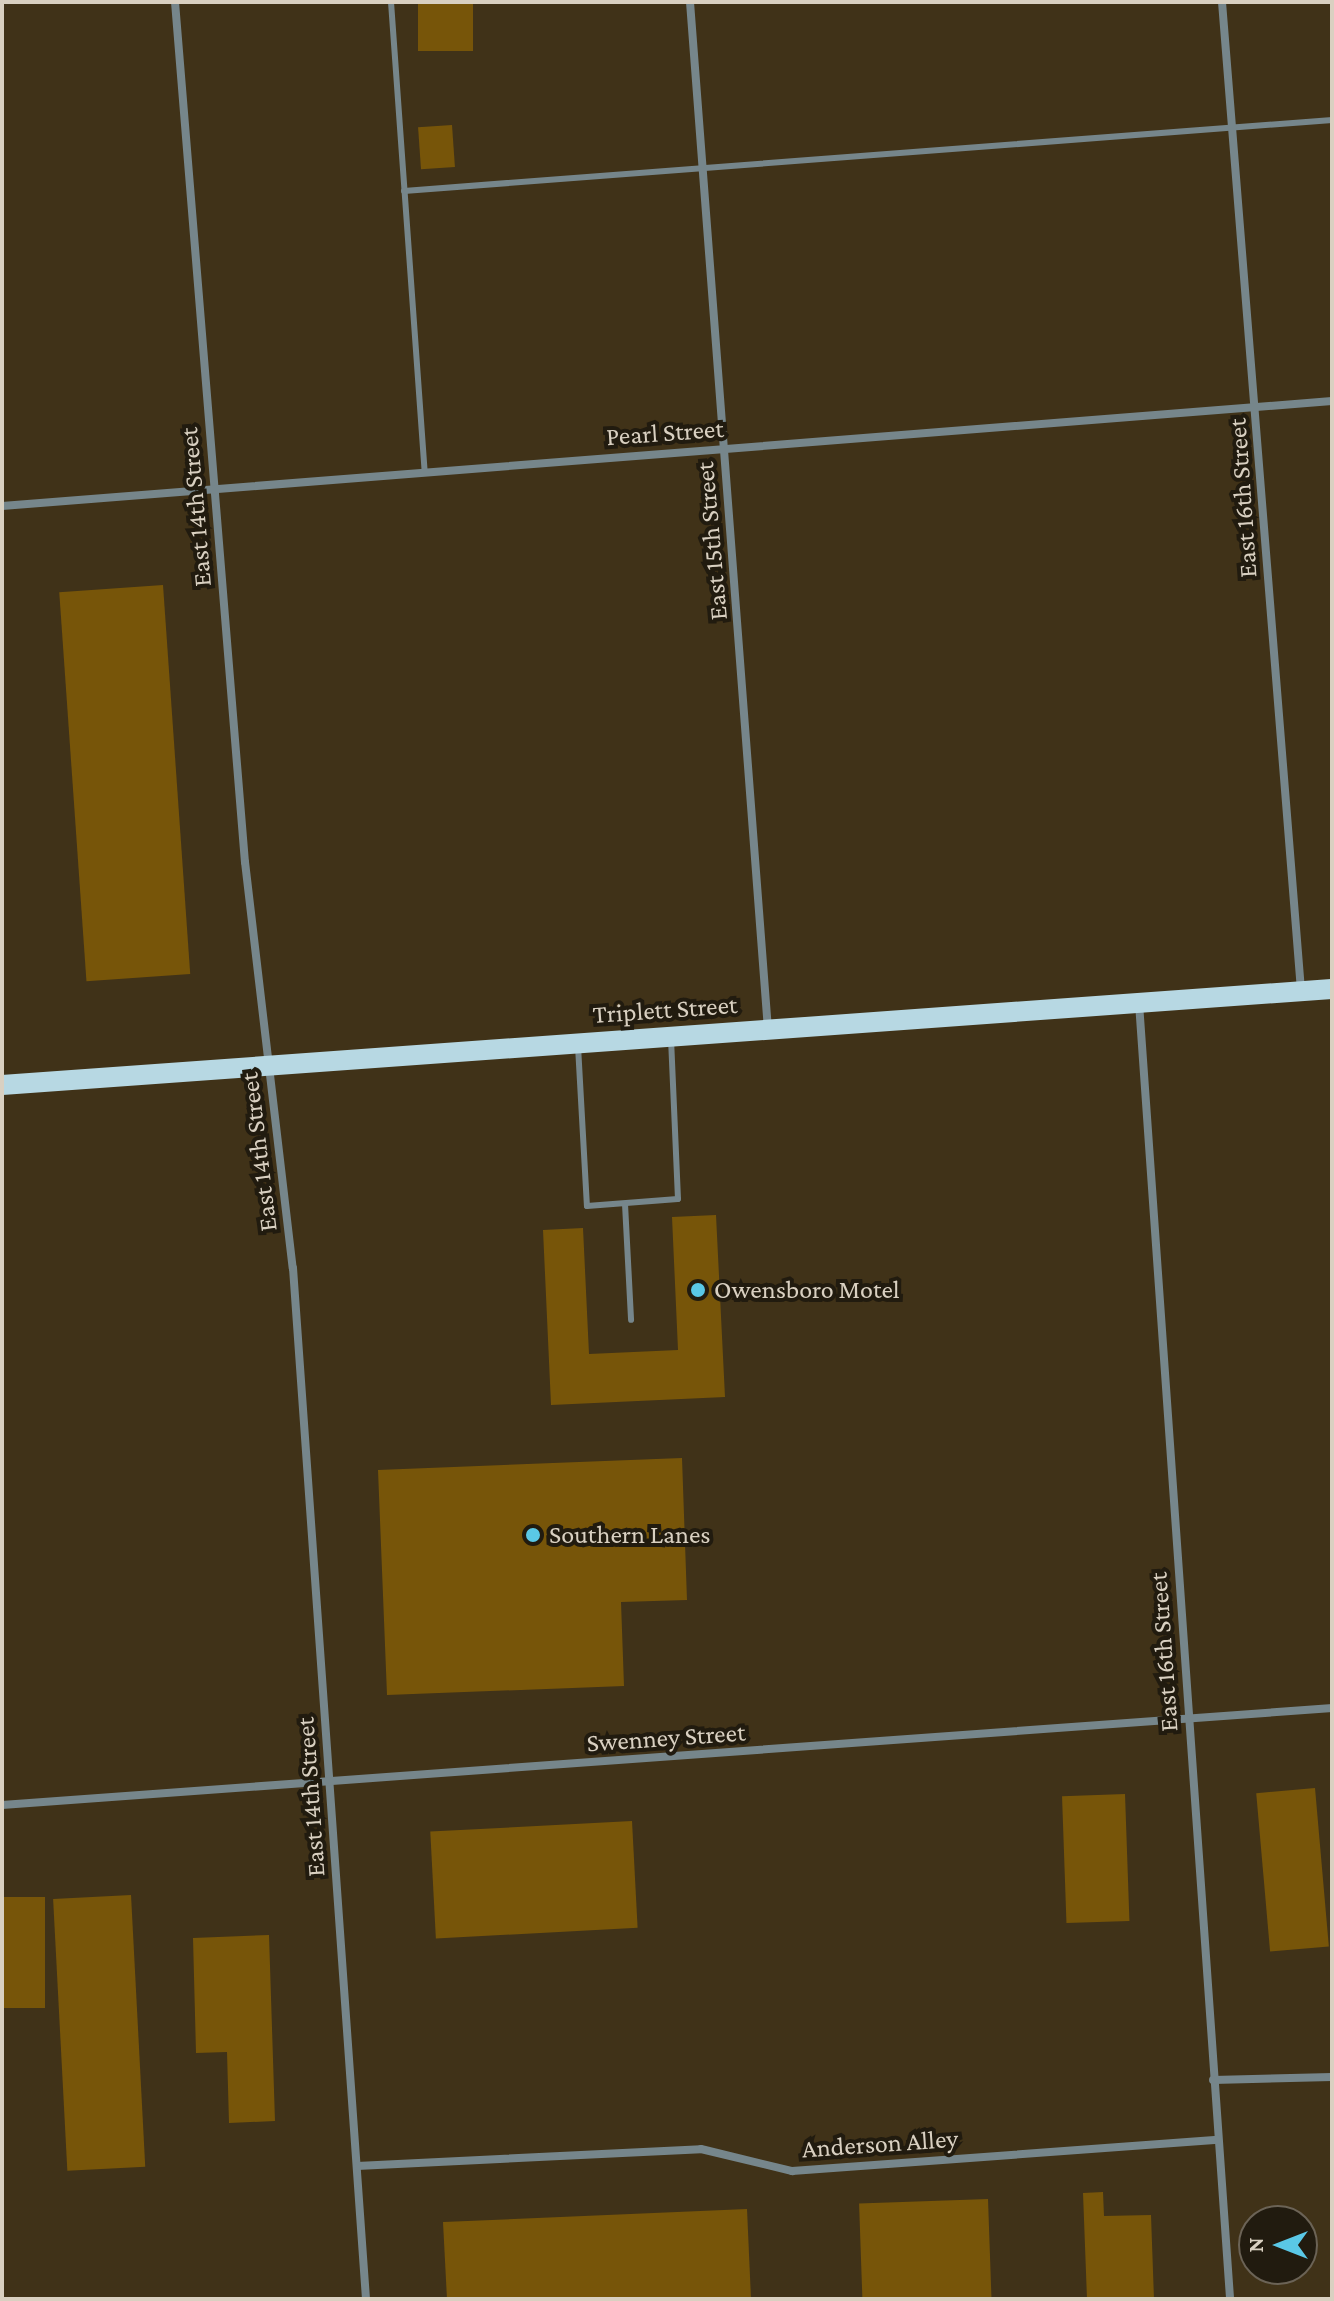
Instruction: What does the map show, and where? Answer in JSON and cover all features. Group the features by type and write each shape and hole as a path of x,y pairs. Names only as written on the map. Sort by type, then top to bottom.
{"main road":[{"name":"Triplett Street","path":"2,1085 1332,989"}],"street":[{"name":"East 14th Street","path":"175,2 215,489 268,1065 293,1268 366,2299"},
{"name":"East 15th Street","path":"690,2 768,1029"},
{"name":"East 16th Street","path":"1222,2 1301,991"},
{"name":"Pearl Street","path":"2,506 1332,401"},
{"name":"East 16th Street","path":"1139,1003 1230,2299"},
{"name":"Swenney Street","path":"2,1805 1332,1708"},
{"path":"1213,2080 1332,2077"},
{"name":"Anderson Alley","path":"357,2166 701,2149 792,2171 1218,2140"}],"lane":[{"path":"391,2 425,472"},
{"path":"404,191 1332,120"},
{"path":"578,1043 587,1206 625,1204 678,1199 671,1036"},
{"path":"625,1204 631,1320"}],"building":[{"path":"418,2 473,2 473,51 418,51"},
{"path":"452,125 455,167 421,169 418,127"},
{"path":"163,585 190,974 86,981 59,592"},
{"name":"Owensboro Motel","path":"716,1215 725,1397 551,1405 543,1230 583,1228 589,1354 678,1350 672,1217"},
{"name":"Southern Lanes","path":"682,1458 687,1600 621,1602 624,1686 387,1695 378,1470"},
{"path":"1315,1788 1329,1946 1270,1952 1256,1793"},
{"path":"1125,1794 1129,1921 1066,1923 1062,1796"},
{"path":"632,1821 638,1928 436,1938 430,1832"},
{"path":"131,1895 145,2167 67,2171 53,1899"},
{"path":"2,1897 45,1897 45,2008 2,2008"},
{"path":"269,1935 275,2121 229,2123 227,2052 196,2053 193,1938"},
{"path":"1103,2192 1104,2216 1151,2215 1154,2299 1087,2299 1083,2193"},
{"path":"988,2199 991,2299 862,2299 859,2204"},
{"path":"747,2209 751,2299 447,2299 443,2222"}],"place":[{"name":"Owensboro Motel","path":"698,1290"},
{"name":"Southern Lanes","path":"533,1535"}]}
